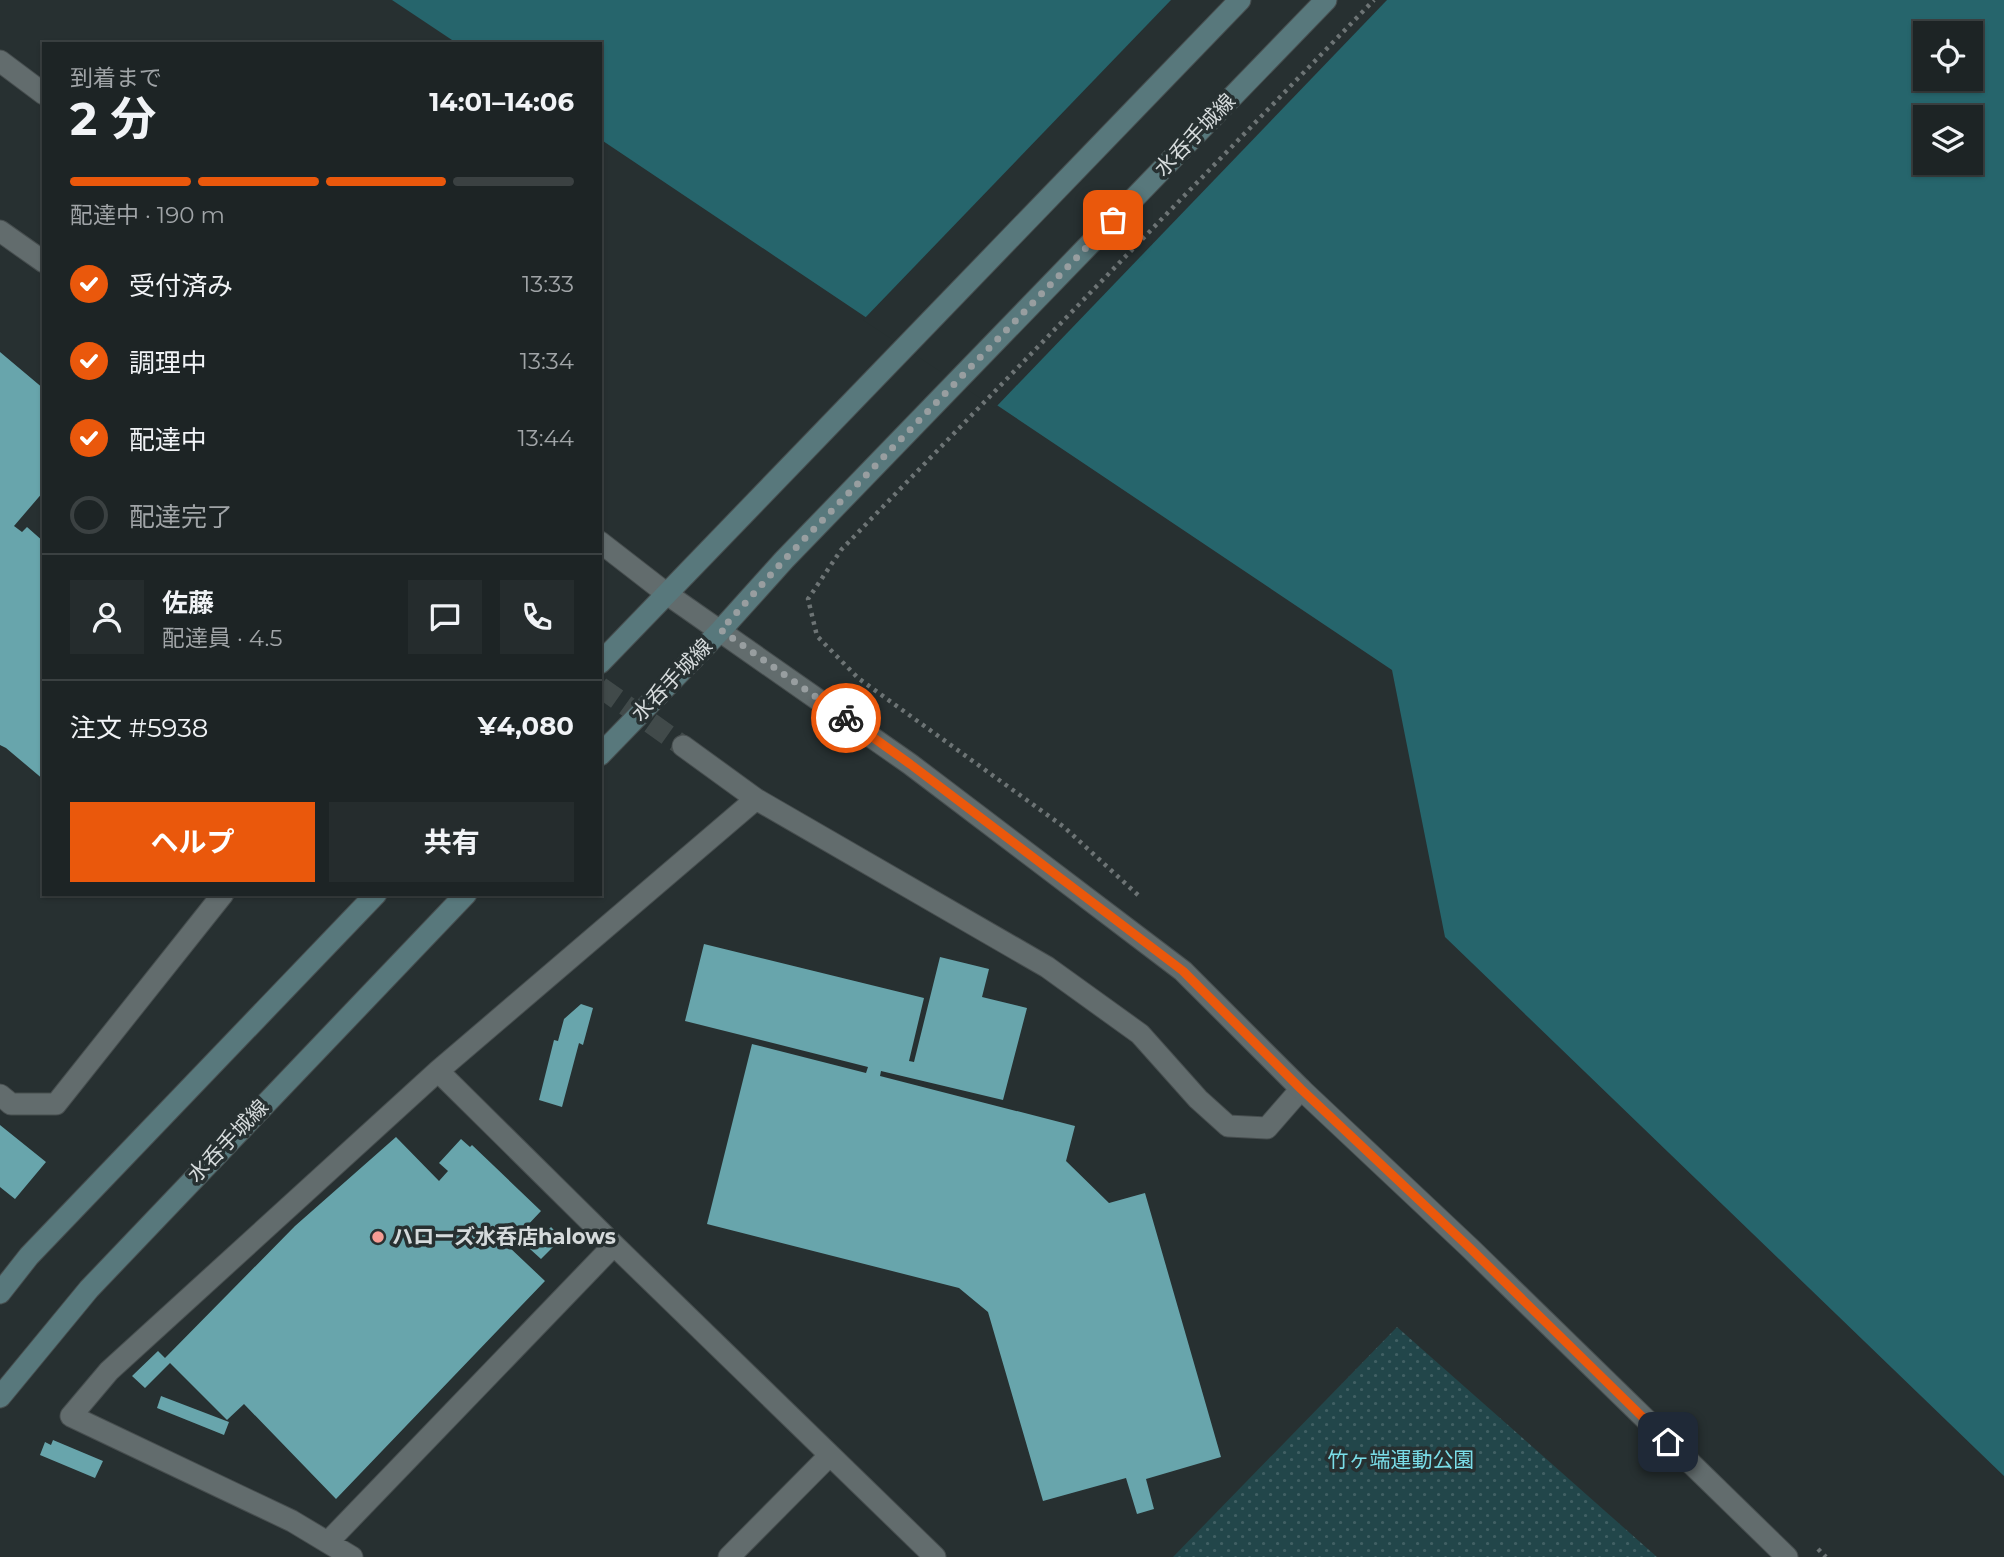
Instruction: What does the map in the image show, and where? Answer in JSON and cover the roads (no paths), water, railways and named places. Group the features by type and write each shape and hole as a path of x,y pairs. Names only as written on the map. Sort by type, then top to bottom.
{"main road":[{"path":"602,661 1240,0"},
{"name":"水呑手城線","path":"602,753 721,630 784,560 1326,0"},
{"path":"0,1293 29,1256 374,896"},
{"name":"水呑手城線","path":"0,1397 89,1289 464,896"}],"street":[{"path":"0,61 42,92"},
{"path":"0,231 42,261"},
{"path":"602,544 667,594 910,764 1183,971 1301,1089 1471,1249 1787,1557"},
{"path":"683,746 756,799 1047,967 1140,1034 1198,1099 1228,1126 1267,1128 1301,1089"},
{"path":"352,1557 292,1521 71,1416 109,1371 438,1070 756,799"},
{"path":"0,1095 11,1104 56,1104 221,896"},
{"path":"438,1070 934,1557"},
{"path":"328,1542 614,1245"},
{"path":"729,1557 830,1455"}],"tunnel":[{"path":"602,688 683,746"}],"place":[{"name":"ハローズ水呑店halows","path":"378,1237"}],"park label":[{"name":"竹ヶ端運動公園","path":"1401,1460"}]}
